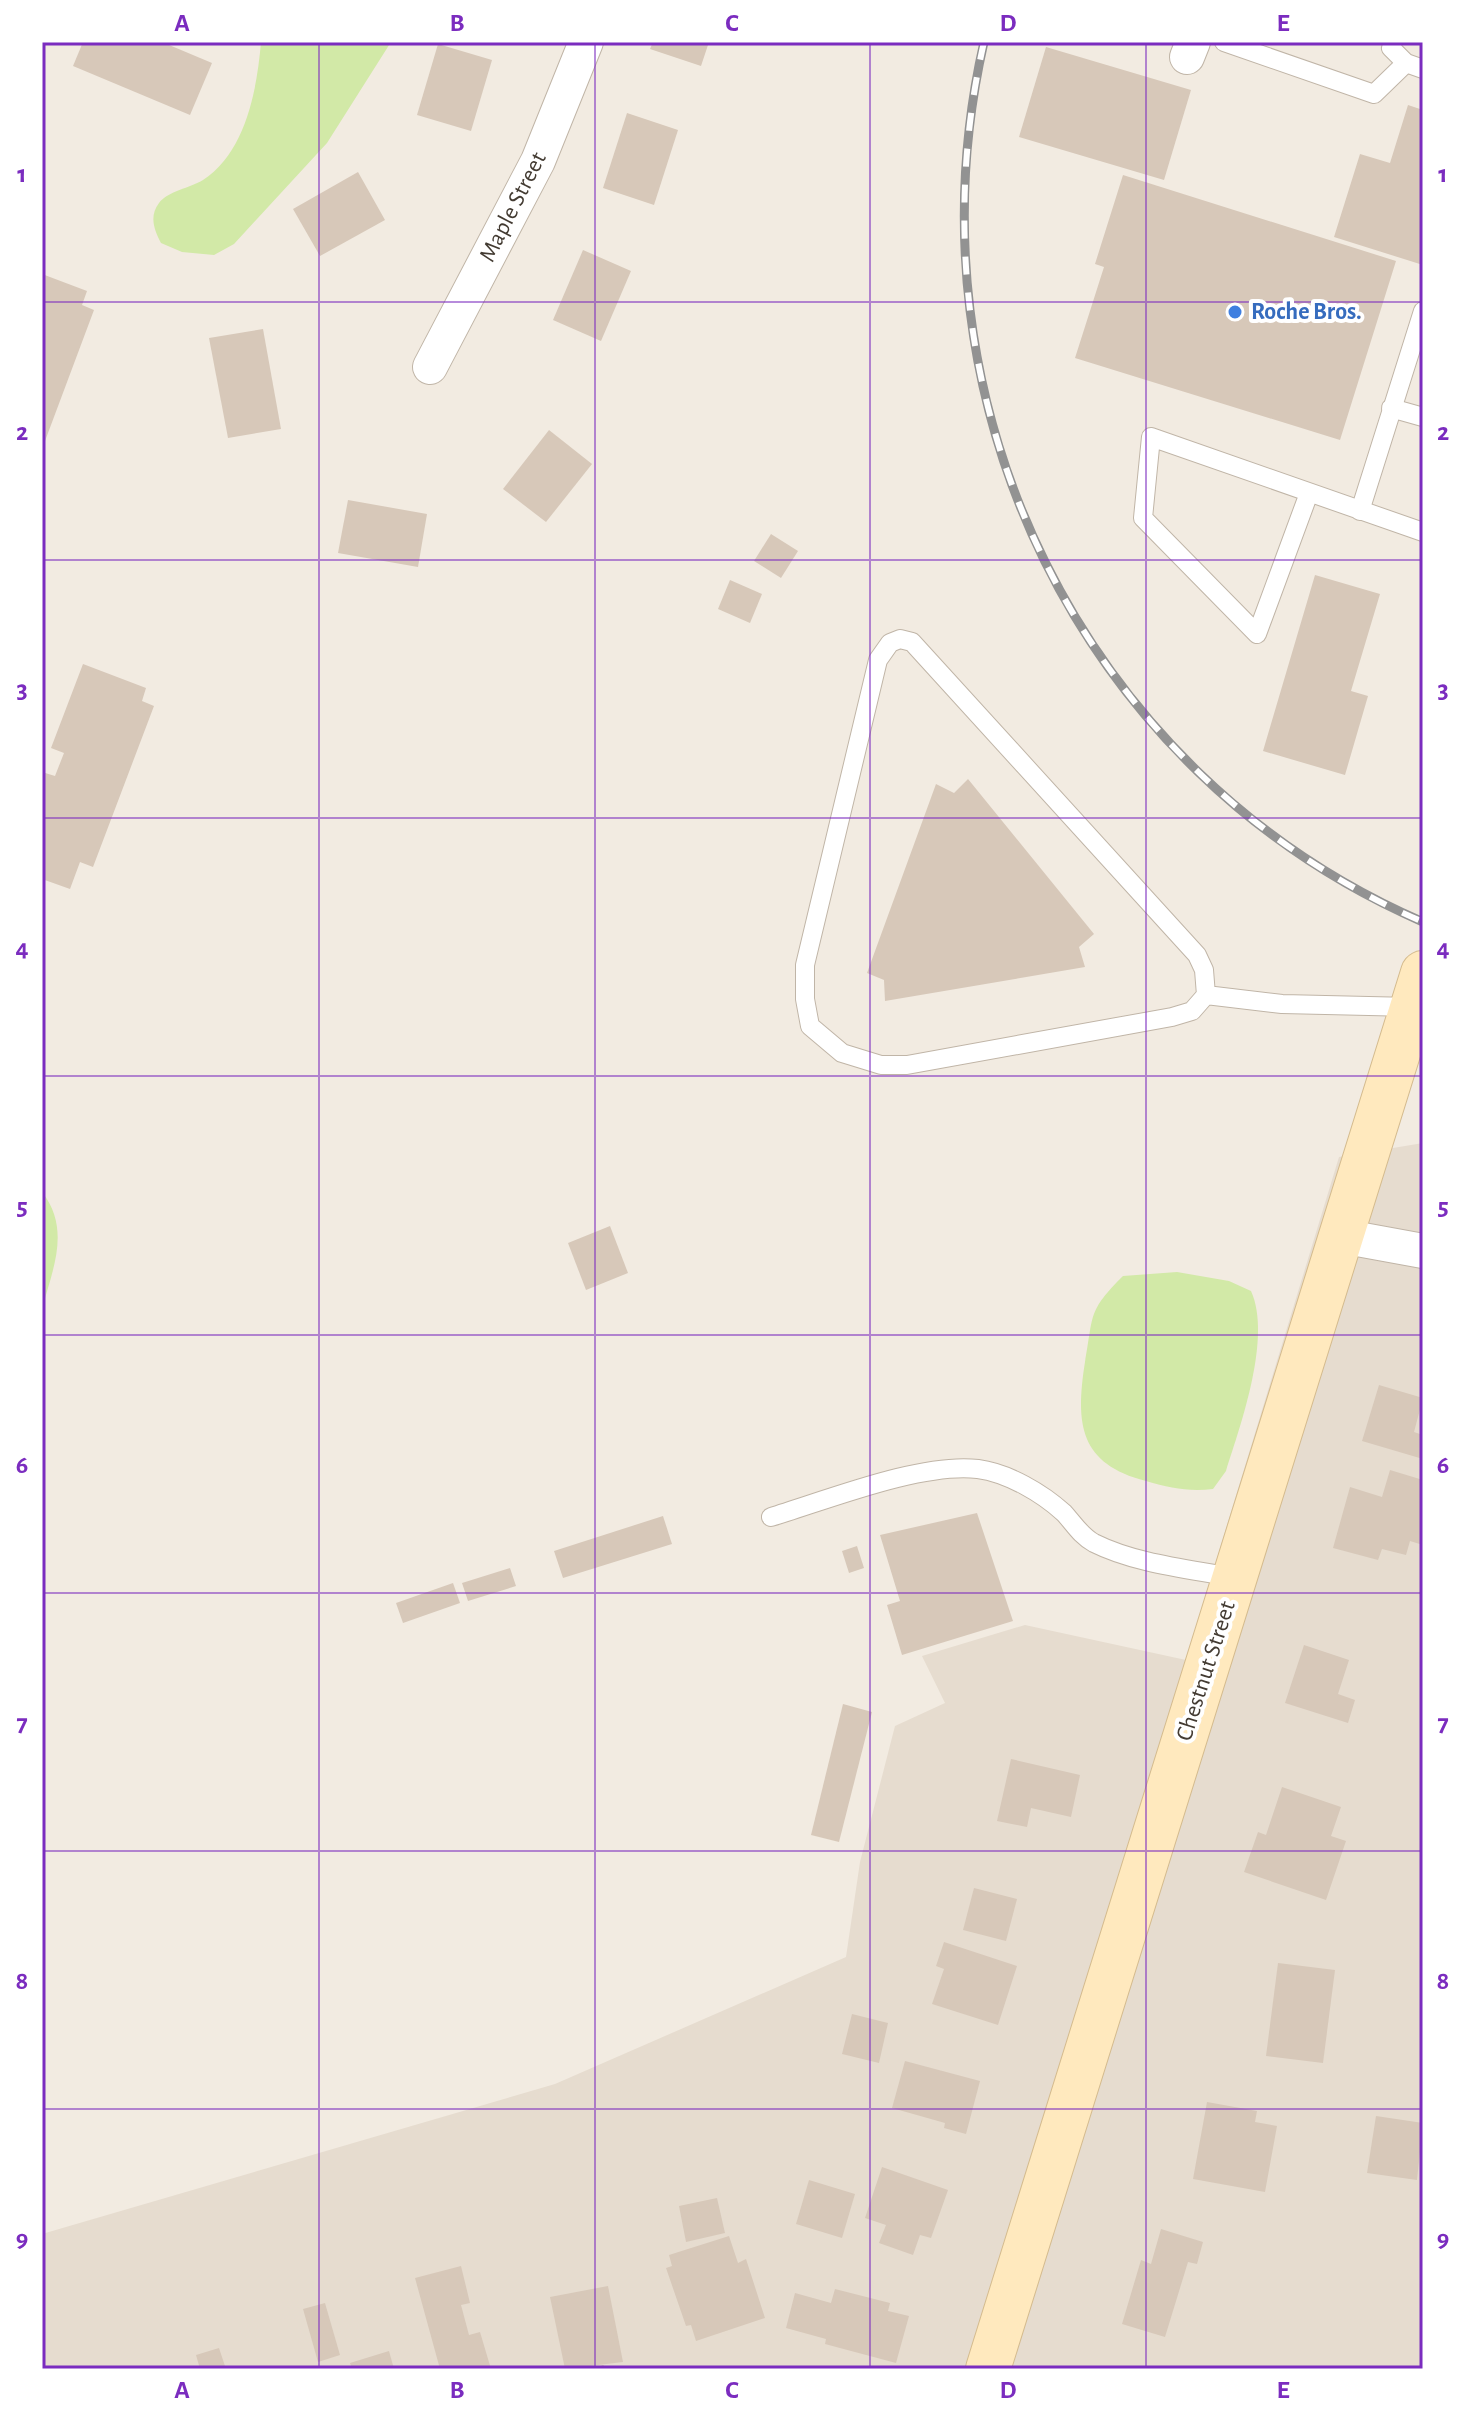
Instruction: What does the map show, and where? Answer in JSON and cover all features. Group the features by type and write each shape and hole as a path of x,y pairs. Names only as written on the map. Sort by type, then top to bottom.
{"main road":[{"name":"Chestnut Street","path":"988,2369 1418,990"}],"street":[{"name":"Maple Street","path":"430,367 538,161 586,42"},
{"path":"1341,1236 1423,1251"}],"lane":[{"path":"1224,42 1374,94 1414,66 1391,48 1393,42"},
{"path":"1360,511 1423,311"},
{"path":"1391,408 1423,417"},
{"path":"1309,493 1257,634 1143,518 1151,437 1423,532"},
{"path":"900,639 912,642 1197,955 1204,970 1206,995 1192,1011 1172,1017 907,1065 862,1061 826,1043 810,1026 805,999 805,965 878,660 890,643 900,639"},
{"path":"1206,995 1282,1004 1418,990"},
{"path":"771,1517 919,1474 974,1468 1001,1475 1043,1497 1084,1537 1096,1544 1135,1557 1236,1578"}],"shaded area":[{"path":"1423,1143 1423,2369 42,2369 42,2234 555,2084 846,1957 860,1862 895,1726 945,1703 922,1656 1025,1625 1186,1660 1339,1157"}],"green space":[{"path":"261,42 391,42 327,143 234,244 214,255 182,252 161,243 154,223 154,213 159,203 168,195 203,180 218,168 239,136 252,99"},
{"path":"42,1192 51,1206 58,1234 42,1309"},
{"path":"1177,1272 1229,1281 1251,1291 1257,1310 1256,1356 1246,1406 1226,1471 1213,1489 1171,1487 1124,1474 1095,1452 1087,1439 1083,1423 1082,1385 1091,1323 1098,1306 1123,1276"}],"building":[{"path":"83,42 162,42 212,63 190,115 73,66"},
{"path":"653,42 709,42 701,66 650,49"},
{"path":"438,44 492,60 471,131 417,115"},
{"path":"1046,47 1191,90 1164,180 1019,137"},
{"path":"1408,105 1423,110 1423,265 1334,237 1360,154 1390,163"},
{"path":"627,113 678,130 654,205 603,188"},
{"path":"358,172 385,220 320,256 293,209"},
{"name":"Roche Bros.","path":"1123,175 1396,261 1340,440 1075,358 1104,267 1095,264"},
{"path":"583,250 631,271 601,341 553,320"},
{"path":"42,274 87,291 82,305 94,310 42,449"},
{"path":"263,329 281,429 228,438 209,338"},
{"path":"549,430 592,464 546,522 503,489"},
{"path":"348,500 427,514 418,567 338,553"},
{"path":"771,534 798,551 781,578 754,561"},
{"path":"1315,575 1380,594 1351,691 1368,696 1345,775 1263,751"},
{"path":"730,580 762,594 750,623 718,609"},
{"path":"83,664 146,688 142,701 154,706 93,867 80,862 70,889 42,879 42,772 55,776 64,753 51,748"},
{"path":"968,779 1094,934 1079,947 1085,967 885,1001 884,980 867,973 936,784 954,793"},
{"path":"610,1226 628,1273 586,1290 568,1243"},
{"path":"1379,1385 1423,1398 1414,1432 1423,1435 1423,1459 1362,1441"},
{"path":"1390,1470 1423,1480 1423,1545 1410,1541 1406,1555 1382,1549 1378,1560 1333,1548 1350,1487 1382,1497"},
{"path":"977,1513 1013,1621 902,1655 887,1605 900,1601 880,1535"},
{"path":"663,1516 672,1544 563,1578 554,1551"},
{"path":"857,1546 864,1568 849,1573 842,1551"},
{"path":"510,1568 516,1586 468,1601 462,1583"},
{"path":"453,1583 460,1603 403,1623 396,1603"},
{"path":"1304,1645 1349,1660 1338,1694 1355,1700 1348,1723 1285,1703"},
{"path":"843,1704 872,1712 839,1842 811,1835"},
{"path":"1011,1759 1080,1775 1071,1817 1031,1808 1027,1827 997,1821"},
{"path":"1282,1787 1341,1807 1331,1836 1346,1841 1326,1900 1244,1872 1258,1832 1266,1835"},
{"path":"974,1888 1017,1899 1006,1941 963,1930"},
{"path":"944,1942 1017,1966 998,2025 932,2004 944,1969 936,1966"},
{"path":"1278,1963 1335,1970 1323,2063 1266,2056"},
{"path":"852,2014 888,2023 879,2063 842,2054"},
{"path":"905,2061 980,2081 966,2134 944,2128 945,2123 892,2108"},
{"path":"1207,2102 1257,2111 1255,2122 1277,2126 1265,2192 1193,2179"},
{"path":"1376,2116 1423,2123 1417,2180 1367,2173"},
{"path":"882,2167 948,2190 931,2238 920,2235 913,2255 879,2243 886,2225 865,2218"},
{"path":"809,2180 855,2194 842,2238 796,2224"},
{"path":"717,2198 725,2233 686,2242 679,2206"},
{"path":"1161,2229 1203,2242 1197,2264 1188,2262 1165,2337 1122,2324 1141,2260 1151,2264"},
{"path":"729,2236 738,2263 746,2259 765,2318 696,2341 691,2325 686,2326 666,2268 672,2266 669,2255"},
{"path":"461,2266 470,2303 461,2305 469,2335 480,2332 491,2369 440,2369 415,2278"},
{"path":"608,2286 623,2362 565,2369 550,2297"},
{"path":"835,2289 890,2303 888,2311 909,2316 896,2363 825,2344 826,2339 786,2328 795,2293 831,2303"},
{"path":"325,2303 340,2355 318,2362 303,2309"},
{"path":"219,2348 226,2369 200,2369 196,2355"},
{"path":"389,2351 394,2369 352,2369 350,2363"}],"railway":[{"path":"984,42 965,177 970,311 997,440 1045,562 1113,673 1199,773 1303,856 1423,922"}],"place":[{"name":"Roche Bros.","path":"1235,312"}]}
